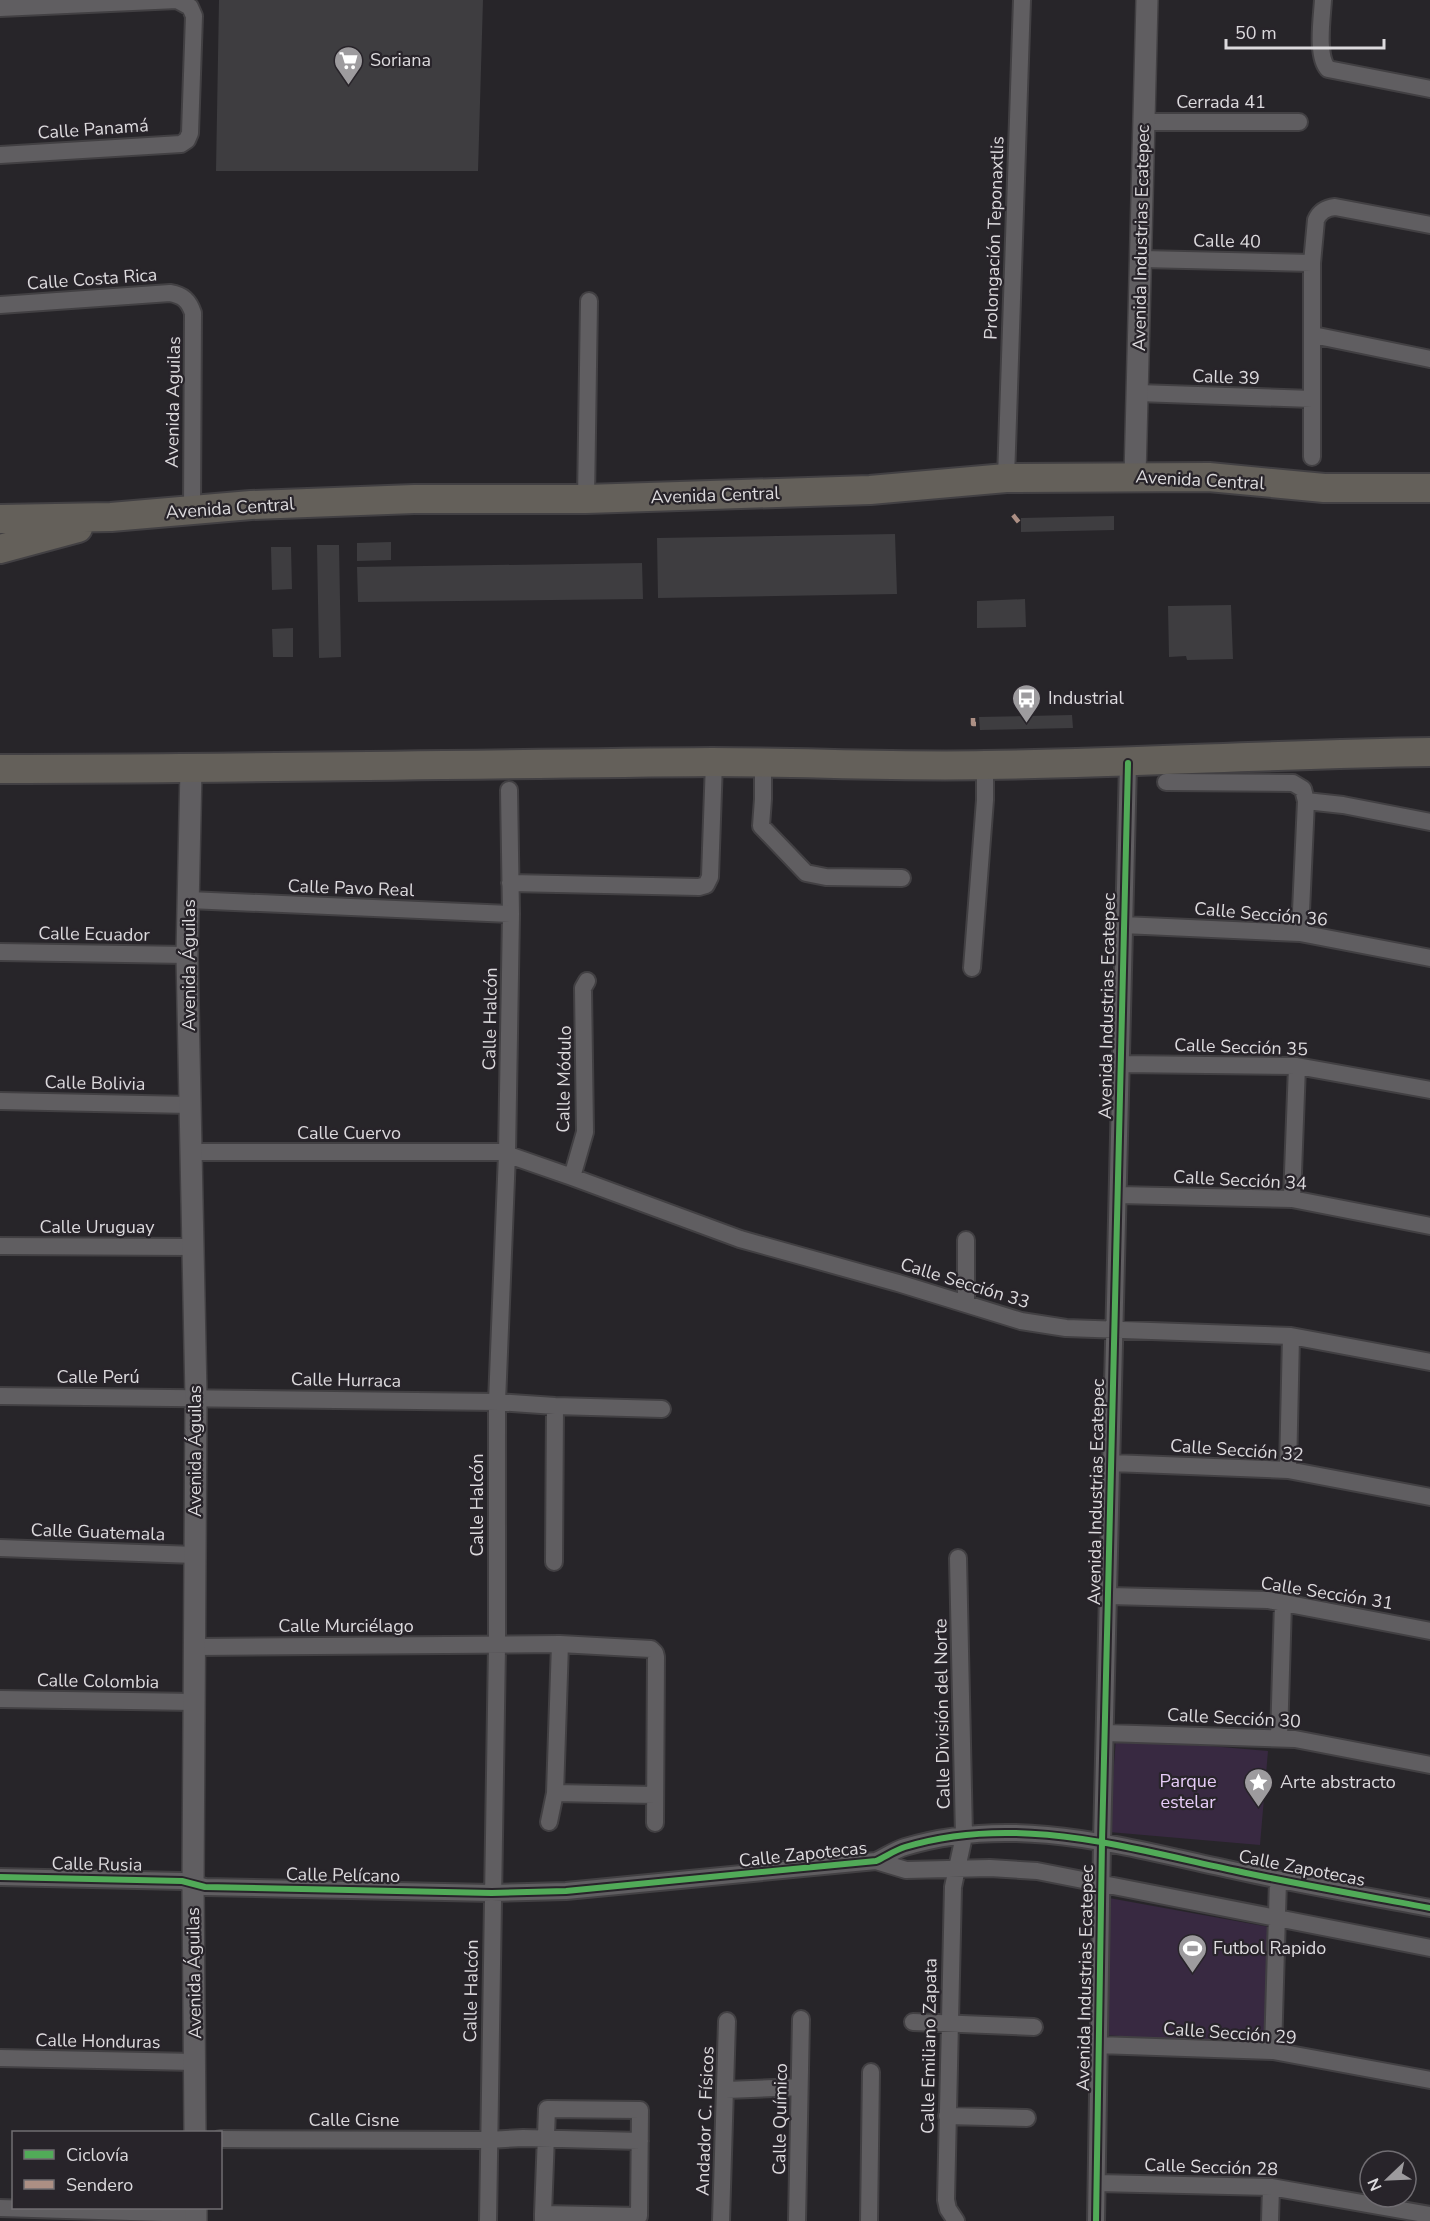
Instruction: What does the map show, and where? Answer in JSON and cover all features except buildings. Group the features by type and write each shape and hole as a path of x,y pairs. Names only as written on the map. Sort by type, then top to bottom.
{"highway":[{"name":"Avenida Central","path":"0,519 111,517 192,509 414,499 586,499 870,490 1006,478 1209,477 1324,488 1430,488"},
{"path":"0,549 111,517"},
{"path":"0,769 191,769 714,762 891,766 985,765 1128,763 1320,753 1430,752"}],"street":[{"name":"Calle Panamá","path":"0,8 177,0 190,7 194,16 190,133 187,141 181,144 0,155"},
{"name":"Prolongación Teponaxtlis","path":"1006,478 1022,0"},
{"name":"Avenida Industrias Ecatepec","path":"1135,476 1147,0"},
{"path":"1323,0 1321,54 1324,65 1332,71 1430,90"},
{"name":"Cerrada 41","path":"1143,123 1299,122"},
{"path":"1312,457 1312,263 1316,220 1323,210 1335,207 1430,225"},
{"name":"Calle 40","path":"1142,259 1312,263"},
{"name":"Calle Costa Rica","path":"0,305 171,293 185,298"},
{"name":"Avenida Aguilas","path":"185,298 193,313 192,509"},
{"path":"586,499 589,301"},
{"path":"1313,335 1430,359"},
{"name":"Calle 39","path":"1138,393 1312,399"},
{"path":"510,883 706,885 710,877 714,762"},
{"path":"763,762 761,826 806,873 826,877 902,878"},
{"name":"Avenida Industrias Ecatepec","path":"1096,2221 1102,1842 1128,763"},
{"path":"972,968 985,800 985,765"},
{"name":"Avenida Águilas","path":"191,769 187,956 196,1397 195,2131"},
{"path":"1166,782 1293,783 1303,789 1306,801 1300,933"},
{"name":"Calle Halcón","path":"488,2221 497,1645 497,1402 507,1154 511,914 509,790"},
{"path":"1306,801 1343,805 1430,822"},
{"name":"Calle Pavo Real","path":"189,900 511,914"},
{"name":"Calle Sección 36","path":"1123,924 1300,933 1430,958"},
{"name":"Calle Ecuador","path":"0,952 187,956"},
{"name":"Calle Módulo","path":"572,1177 585,1132 584,988 587,981"},
{"name":"Calle Sección 35","path":"1121,1064 1297,1066 1430,1090"},
{"path":"1292,1199 1297,1066"},
{"name":"Calle Bolivia","path":"0,1101 190,1105"},
{"name":"Calle Cuervo","path":"191,1152 493,1152 507,1154"},
{"name":"Calle Sección 33","path":"507,1154 740,1239 1038,1325 1291,1336 1430,1362"},
{"name":"Calle Sección 34","path":"1119,1195 1292,1199 1430,1226"},
{"path":"966,1240 966,1303"},
{"name":"Calle Uruguay","path":"0,1246 193,1247"},
{"path":"1288,1470 1291,1336"},
{"name":"Calle Perú","path":"0,1396 196,1397"},
{"name":"Calle Hurraca","path":"196,1397 497,1402 662,1409"},
{"path":"554,1562 555,1406"},
{"name":"Calle Sección 32","path":"1112,1463 1288,1470 1430,1497"},
{"name":"Calle Guatemala","path":"0,1548 195,1555"},
{"name":"Calle División del Norte","path":"957,1869 964,1836 958,1558"},
{"name":"Calle Sección 31","path":"1109,1596 1268,1600 1430,1631"},
{"path":"1279,1738 1283,1603"},
{"path":"549,1822 555,1793 560,1644"},
{"name":"Calle Murciélago","path":"196,1647 560,1644 647,1648 655,1653 655,1795"},
{"name":"Calle Colombia","path":"0,1699 195,1702"},
{"name":"Calle Sección 30","path":"1105,1733 1295,1739 1430,1765"},
{"path":"555,1793 655,1795 655,1823"},
{"name":"Calle Zapotecas","path":"492,1893 599,1888 876,1861 903,1848 964,1836 999,1832 1028,1832 1102,1842 1278,1880 1430,1908"},
{"name":"Calle Zapotecas","path":"876,1861 906,1870 1022,1869 1430,1948"},
{"name":"Calle Emiliano Zapata","path":"956,2221 948,2209 946,2200 953,1887 957,1869"},
{"name":"Calle Rusia","path":"0,1877 182,1881 194,1884"},
{"path":"1273,2051 1278,1880"},
{"name":"Calle Pelícano","path":"194,1884 204,1887 492,1893"},
{"name":"Calle Químico","path":"797,2221 801,2019"},
{"name":"Andador C. Físicos","path":"721,2221 727,2021"},
{"path":"913,2022 1034,2027"},
{"name":"Calle Sección 29","path":"1098,2045 1273,2051 1430,2080"},
{"name":"Calle Honduras","path":"0,2058 195,2062"},
{"path":"869,2221 871,2072"},
{"path":"726,2090 799,2088"},
{"path":"547,2109 640,2110 640,2141 639,2216 543,2217 547,2109"},
{"path":"947,2116 1027,2118"},
{"name":"Calle Cisne","path":"222,2139 488,2140 523,2138 640,2141"},
{"name":"Calle Sección 28","path":"1097,2183 1271,2187 1430,2215"},
{"path":"1270,2221 1271,2187"},
{"path":"33,2209 196,2214"}],"green space":[{"name":"Parque estelar","path":"1116,1738 1268,1751 1260,1845 1109,1832"},
{"path":"1109,1898 1280,1929 1277,2047 1105,2035"}],"marked path":[{"path":"1013,515 1021,525"},
{"path":"973,718 973,724 979,724"}],"cycle path":[{"path":"1096,2221 1102,1842 1128,763"},
{"path":"0,1877 182,1881 205,1887 492,1893 566,1891 876,1861 905,1847 947,1837 989,1833 1030,1834 1113,1844 1285,1881 1430,1908"}],"place":[{"name":"Soriana","path":"349,86"},
{"name":"Industrial","path":"1027,724"},
{"name":"Arte abstracto","path":"1259,1808"},
{"name":"Futbol Rapido","path":"1192,1974"}]}
